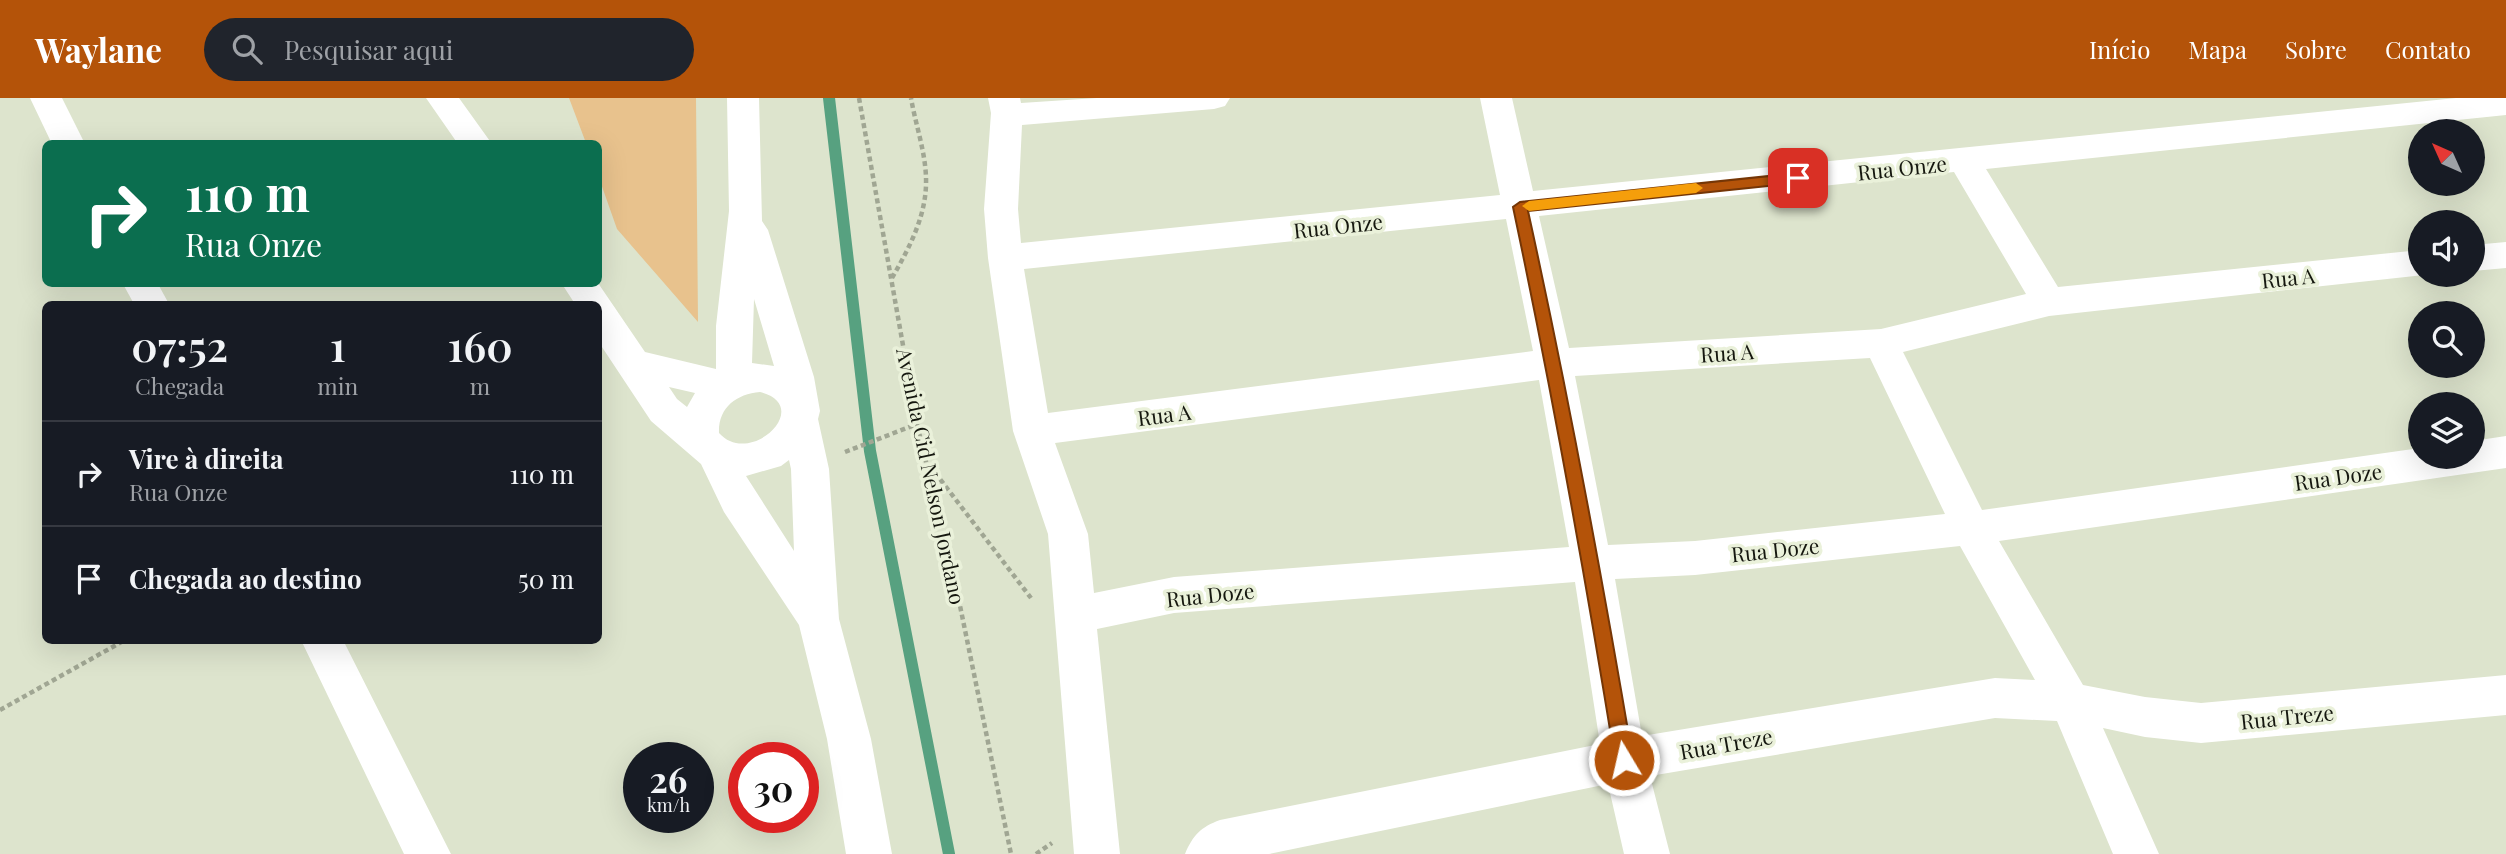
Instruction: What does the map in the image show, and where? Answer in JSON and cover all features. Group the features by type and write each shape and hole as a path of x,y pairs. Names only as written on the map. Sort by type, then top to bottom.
{"street":[{"path":"46,98 67,140"},
{"path":"442,98 474,140"},
{"path":"730,384 746,211 743,98"},
{"path":"1097,854 1068,534 1032,431 1005,258 1001,209 1006,105 1035,115 1214,98"},
{"path":"1496,98 1554,363 1592,563 1624,760 1647,854"},
{"name":"Rua Onze","path":"1005,258 2506,104"},
{"path":"1964,160 2049,302"},
{"path":"746,211 796,377 810,469 818,619 849,739 869,854"},
{"path":"2485,257 2506,254"},
{"name":"Rua A","path":"1032,431 1554,363 1881,342 2049,302 2408,264"},
{"path":"602,317 664,410 709,447 732,460 749,460 766,455 782,446 793,435 799,408 792,387 772,378 760,377 730,384 712,397 702,410 698,425 709,447 738,500 818,619"},
{"path":"1881,342 1971,528 2070,702 2136,854"},
{"path":"634,364 730,384"},
{"name":"Rua Doze","path":"2485,455 2506,452"},
{"name":"Rua Doze","path":"1075,610 1174,595 1592,563 1695,558 1971,528 2408,466"},
{"path":"323,644 428,854"},
{"name":"Rua Treze","path":"1214,848 1624,760 1996,698 2070,702 2144,718 2201,723 2506,695"}],"path":[{"name":"Avenida Cid Nelson Jordano","path":"859,98 917,424 928,463 1010,854"},
{"path":"892,278 908,248 926,186 911,98"},
{"path":"843,453 917,424"},
{"path":"928,463 1038,607 1045,613 1075,610"},
{"path":"0,710 118,644"}],"shaded area":[{"path":"569,98 696,98 698,322 617,229 602,186 602,140 585,140"}],"waterway":[{"path":"829,98 870,451 949,854"}],"slow traffic":[{"path":"1529,206 1696,188"}],"route":[{"path":"1624,760 1592,563 1554,363 1520,207 1798,178"}]}
